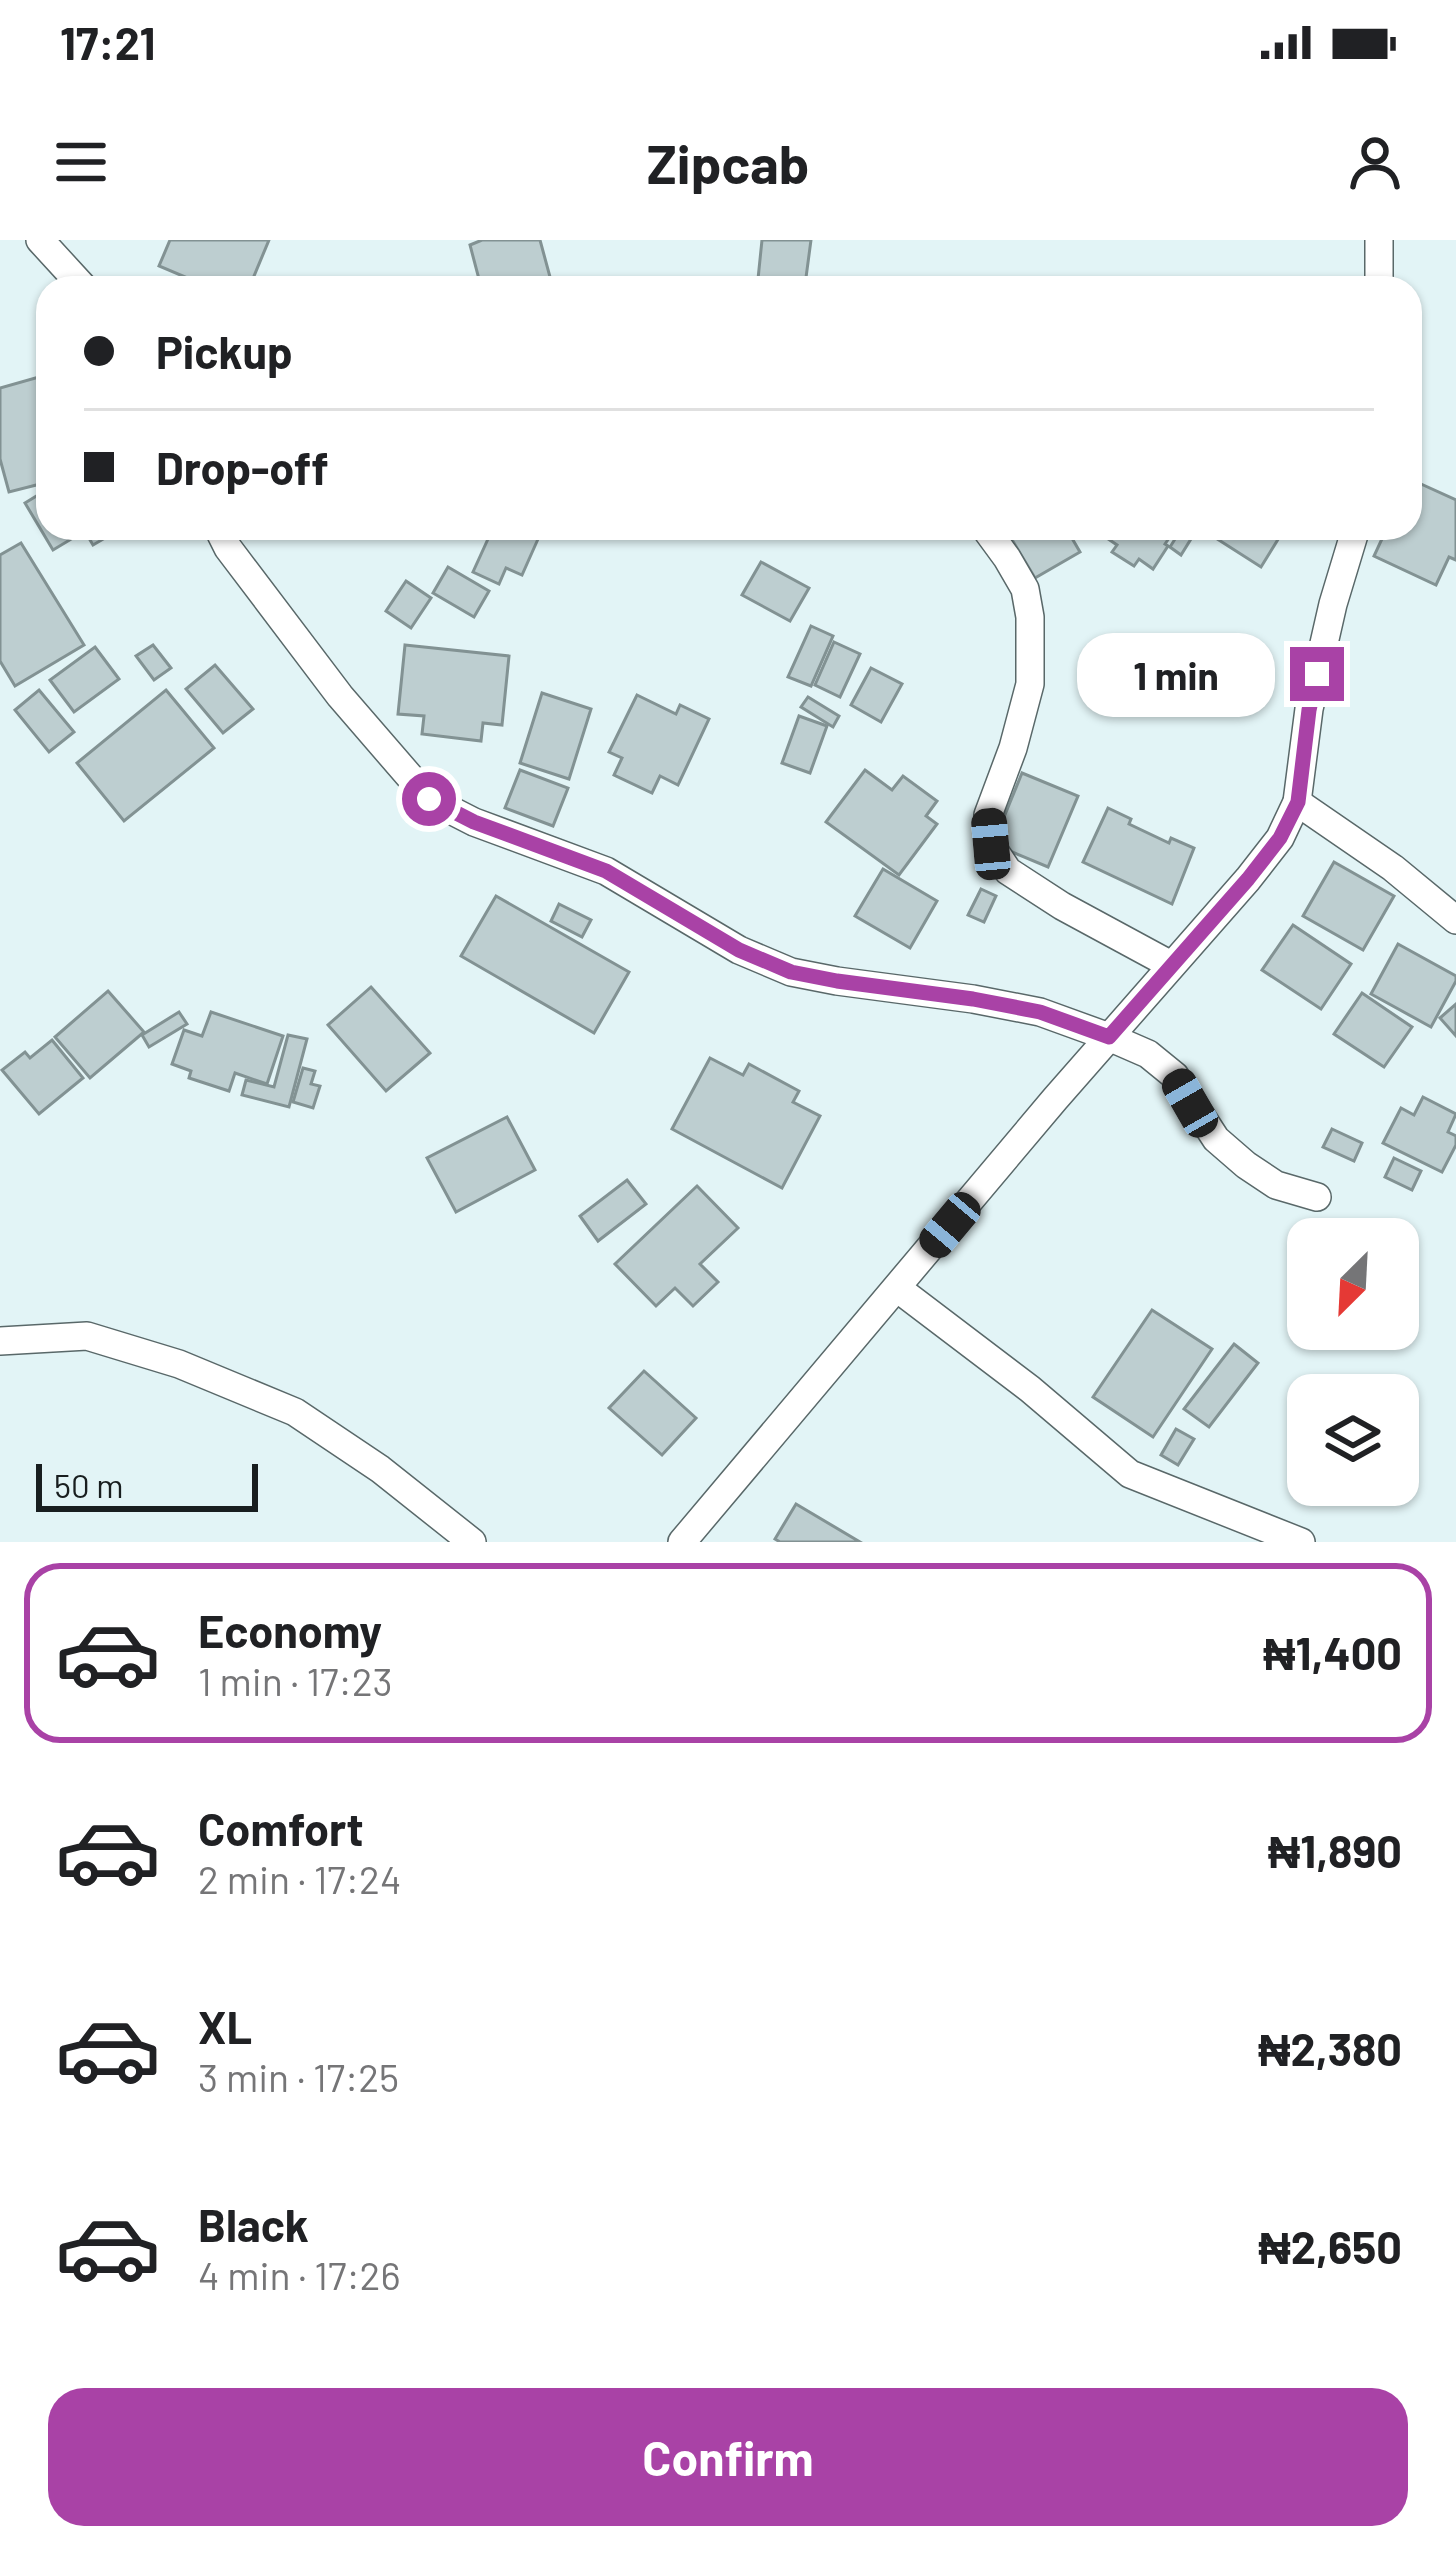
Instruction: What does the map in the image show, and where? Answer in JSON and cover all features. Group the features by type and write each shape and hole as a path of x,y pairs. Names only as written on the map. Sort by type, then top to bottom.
{"street":[{"path":"40,240 73,276"},
{"path":"1379,240 1379,276"},
{"path":"225,540 340,697 429,799 474,822 606,871 739,950 791,972 1040,1012 1148,1054 1174,1076 1216,1139 1246,1165 1276,1185 1317,1197"},
{"path":"994,540 1024,589 1030,617 1030,684 988,815 991,844 1008,871 1171,965"},
{"path":"682,1542 1280,838 1298,802 1309,710 1353,540"},
{"path":"1298,802 1393,868 1456,920"},
{"path":"897,1288 1130,1474 1301,1542"},
{"path":"0,1341 88,1336 179,1364 296,1412 380,1469 472,1542"}],"building":[{"path":"170,240 269,240 254,276 183,276 159,266"},
{"path":"482,240 540,240 550,276 478,276 470,245"},
{"path":"762,240 811,240 806,276 758,276"},
{"path":"36,378 36,485 9,492 0,459 0,388"},
{"path":"1422,484 1456,500 1456,560 1449,557 1436,585 1374,556 1381,540 1422,540"},
{"path":"36,496 36,521 25,503"},
{"path":"47,540 70,540 53,550"},
{"path":"488,540 538,540 522,575 506,568 499,584 473,572"},
{"path":"1012,540 1073,540 1080,552 1035,578"},
{"path":"1110,540 1168,540 1168,546 1153,569 1139,559 1134,566 1112,552 1117,545"},
{"path":"1174,540 1190,540 1181,555 1170,547"},
{"path":"1219,540 1278,540 1261,567"},
{"path":"21,543 84,645 15,686 0,661 0,555"},
{"path":"761,562 809,588 790,621 742,595"},
{"path":"448,567 489,591 474,617 433,593"},
{"path":"406,581 431,598 411,628 386,611"},
{"path":"811,626 833,636 811,686 788,677"},
{"path":"834,642 860,654 840,697 815,685"},
{"path":"153,645 171,668 154,680 136,656"},
{"path":"405,645 509,656 502,725 483,723 481,741 422,734 424,716 398,714"},
{"path":"95,647 119,679 74,712 50,680"},
{"path":"215,665 253,709 223,733 186,689"},
{"path":"871,668 902,684 881,722 851,705"},
{"path":"39,690 74,732 49,752 15,710"},
{"path":"166,690 214,748 124,821 77,763"},
{"path":"542,693 591,709 569,779 520,763"},
{"path":"637,695 676,714 680,705 709,719 678,785 660,776 652,793 614,775 622,758 609,752"},
{"path":"808,697 839,716 833,727 801,707"},
{"path":"799,716 827,726 810,773 782,763"},
{"path":"520,770 568,788 553,826 505,808"},
{"path":"865,770 892,790 903,776 937,801 926,816 937,824 899,875 826,822"},
{"path":"1022,773 1078,796 1048,867 993,844"},
{"path":"1108,808 1169,843 1171,838 1194,848 1172,904 1083,862"},
{"path":"1334,862 1394,896 1363,950 1303,916"},
{"path":"883,869 937,901 910,948 855,916"},
{"path":"981,889 996,896 984,922 968,915"},
{"path":"496,896 629,972 594,1033 461,956"},
{"path":"559,904 591,920 582,937 551,921"},
{"path":"1293,925 1351,964 1321,1009 1262,970"},
{"path":"1398,944 1456,976 1431,1027 1371,994"},
{"path":"371,987 430,1053 386,1091 328,1025"},
{"path":"108,991 144,1032 90,1078 55,1037"},
{"path":"1362,993 1412,1027 1384,1067 1334,1034"},
{"path":"1456,1004 1456,1036 1440,1018"},
{"path":"179,1012 187,1024 149,1047 142,1035"},
{"path":"211,1012 283,1036 267,1084 235,1073 229,1091 189,1078 191,1071 172,1064 184,1030 202,1036"},
{"path":"288,1035 307,1039 289,1107 242,1095 246,1080 274,1087"},
{"path":"52,1040 83,1078 39,1114 2,1070 25,1052 30,1058"},
{"path":"710,1058 743,1075 749,1064 799,1091 793,1102 820,1116 782,1188 672,1129"},
{"path":"303,1068 315,1071 311,1084 320,1086 313,1108 293,1102"},
{"path":"1423,1097 1456,1114 1448,1132 1456,1136 1456,1145 1442,1172 1383,1143 1401,1108 1414,1115"},
{"path":"507,1117 535,1170 456,1212 427,1158"},
{"path":"1332,1129 1362,1143 1354,1161 1323,1147"},
{"path":"1394,1158 1421,1171 1412,1190 1385,1177"},
{"path":"627,1180 646,1204 598,1241 580,1216"},
{"path":"697,1186 738,1228 700,1264 718,1282 693,1306 675,1288 656,1306 615,1264"},
{"path":"1152,1310 1212,1349 1153,1437 1093,1397"},
{"path":"1234,1344 1258,1363 1209,1427 1184,1409"},
{"path":"644,1371 696,1418 662,1455 609,1408"},
{"path":"1176,1429 1194,1439 1178,1465 1161,1455"},
{"path":"796,1504 860,1542 780,1542 775,1539"}],"route":[{"path":"429,799 474,822 606,871 739,950 791,972 1040,1012 1109,1037 1280,838 1298,802 1317,674"}]}
